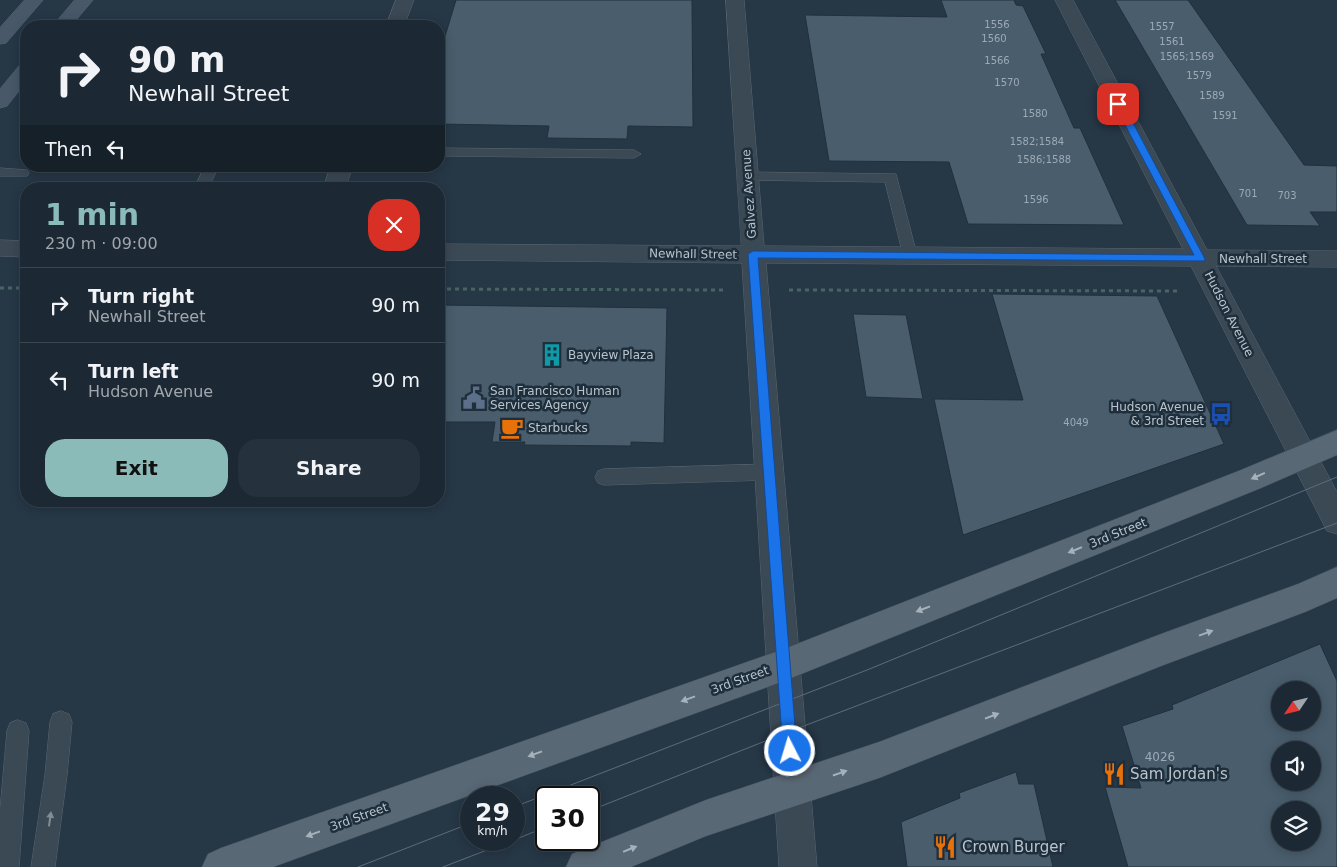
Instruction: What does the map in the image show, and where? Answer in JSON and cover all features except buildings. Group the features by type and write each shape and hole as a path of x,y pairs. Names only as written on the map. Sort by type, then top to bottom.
{"main road":[{"path":"0,39 34,0"},
{"path":"67,20 84,0"},
{"path":"0,102 20,77"},
{"name":"3rd Street","path":"221,867 784,665 1179,508 1337,442"},
{"path":"585,867 706,818 879,760 1161,650 1304,597 1337,582"}],"street":[{"path":"397,20 405,0"},
{"name":"Galvez Avenue","path":"734,0 794,789 798,867"},
{"name":"Hudson Avenue","path":"1064,0 1337,522"},
{"path":"0,248 20,249"},
{"name":"Newhall Street","path":"445,252 1337,259"}],"lane":[{"path":"445,152 634,154"},
{"path":"0,172 22,173"},
{"path":"747,177 891,177 910,255"},
{"path":"604,477 769,472"},
{"path":"43,867 56,775 60,722"},
{"path":"7,867 18,731"}],"path":[{"path":"0,288 20,288"},
{"path":"445,289 1217,291"}],"tram line":[{"path":"525,803 867,670 1337,477"},
{"path":"600,807 788,732 1337,523"},
{"path":"358,867 460,827"},
{"path":"525,836 535,831"},
{"path":"443,867 484,851"}],"place":[{"name":"Bayview Plaza","path":"552,355"},
{"name":"San Francisco Human Services Agency","path":"474,398"},
{"name":"Hudson Avenue & 3rd Street","path":"1221,414"},
{"name":"Starbucks","path":"512,428"},
{"name":"Sam Jordan's","path":"1114,774"},
{"name":"Crown Burger","path":"945,847"}],"route":[{"path":"790,751 753,254 1200,259 1118,104"}]}
